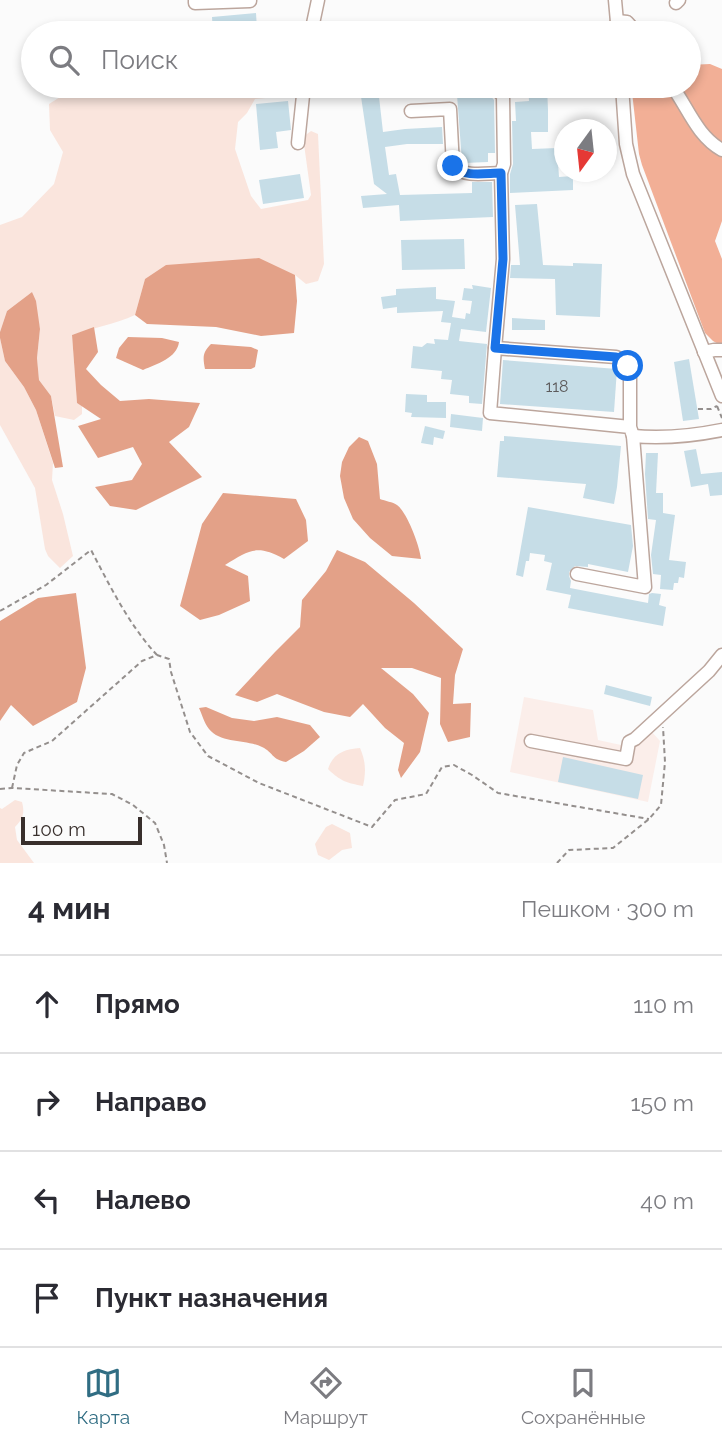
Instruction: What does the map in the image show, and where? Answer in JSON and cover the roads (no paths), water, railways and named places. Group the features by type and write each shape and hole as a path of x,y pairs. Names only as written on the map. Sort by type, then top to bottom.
{"street":[{"path":"195,0 195,3 250,1"},
{"path":"314,21 318,0"},
{"path":"615,0 617,21"},
{"path":"298,143 303,98"},
{"path":"503,98 503,259 491,413 631,431 655,438 722,430"},
{"path":"623,98 626,144 633,174 704,352 720,401"},
{"path":"681,98 693,122 709,142 722,150"},
{"path":"411,111 450,109 453,166 466,173 501,173"},
{"path":"495,348 616,357 622,359 630,370 631,431 645,587 577,574"},
{"path":"704,352 722,350"},
{"path":"531,741 626,759 629,742 709,671 722,655"}]}
